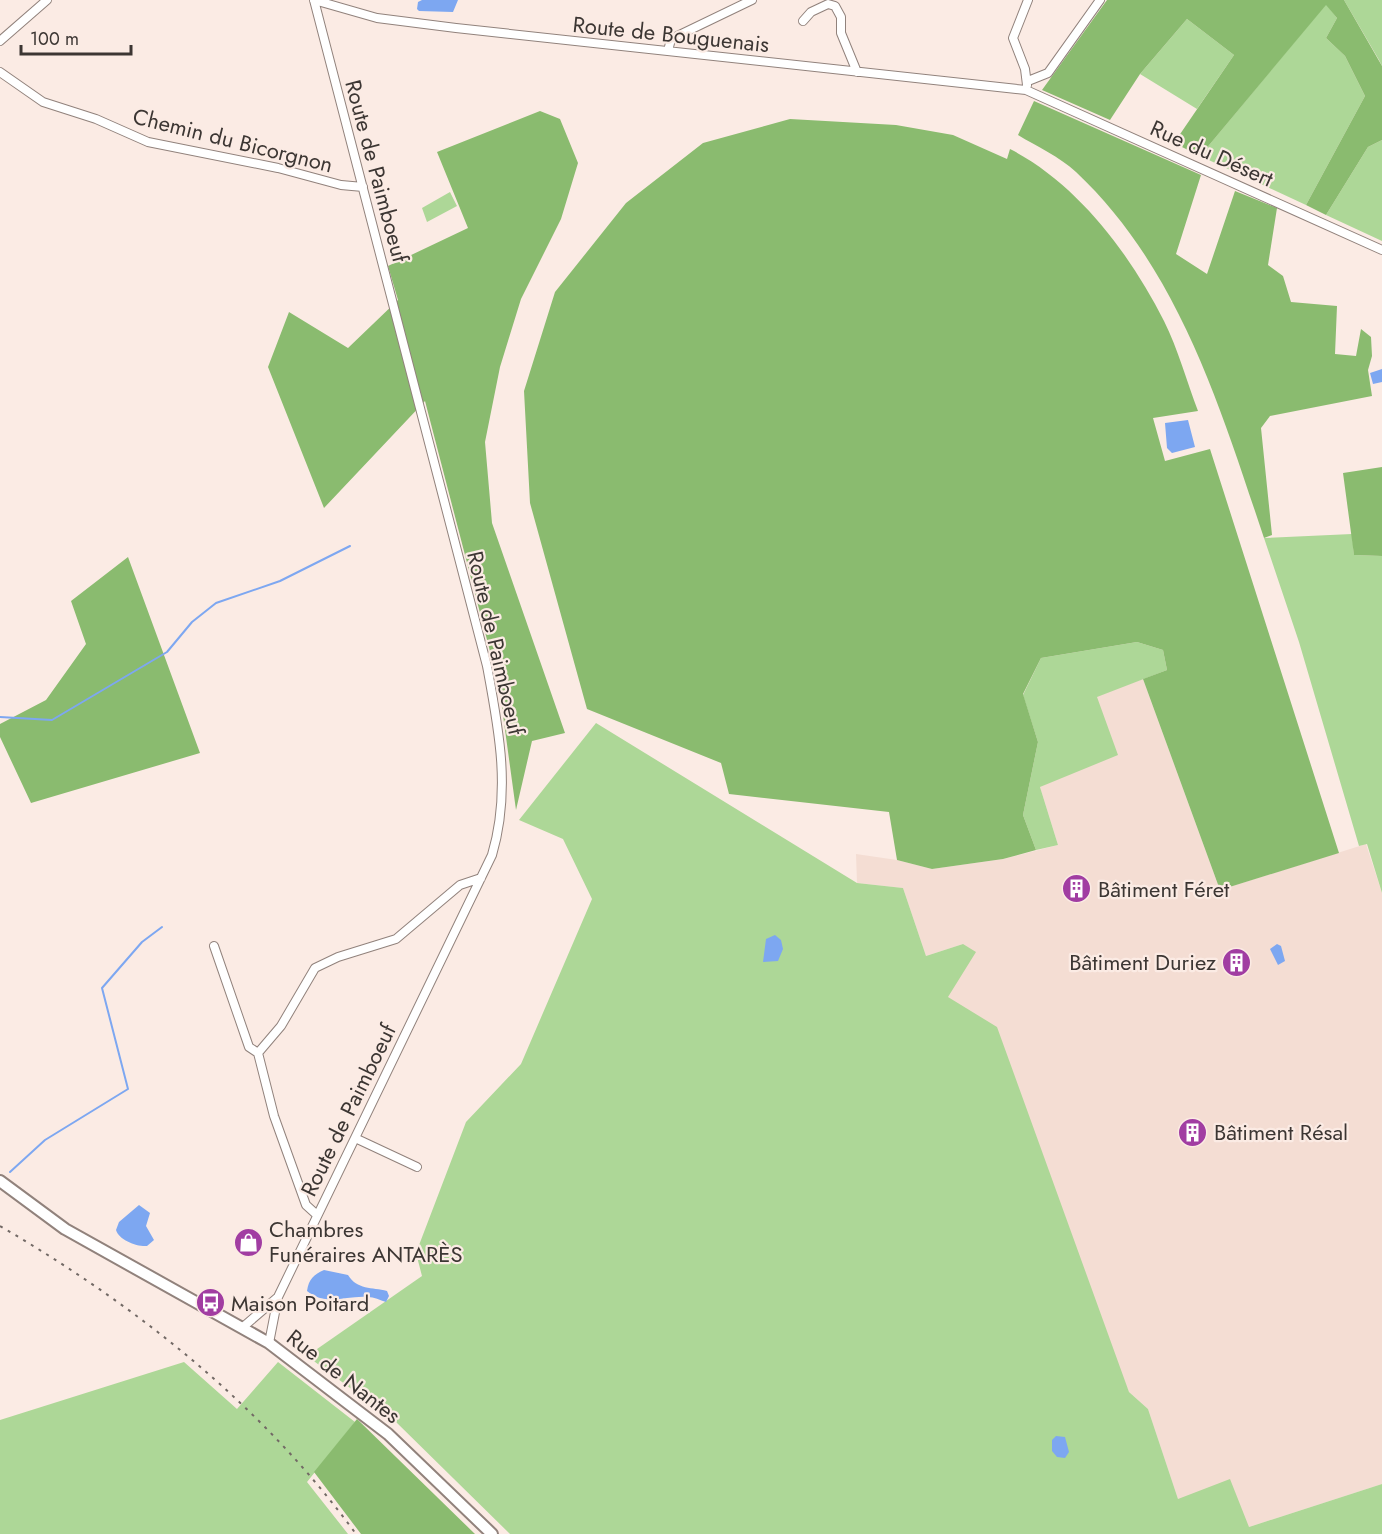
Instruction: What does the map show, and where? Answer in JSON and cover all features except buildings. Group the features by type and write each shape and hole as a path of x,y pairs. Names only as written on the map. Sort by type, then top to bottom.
{"main road":[{"name":"Rue de Nantes","path":"0,1182 65,1229 269,1343 388,1434 492,1534"}],"street":[{"path":"0,41 47,0"},
{"name":"Route de Bouguenais","path":"314,0 377,18 1026,90"},
{"name":"Route de Paimboeuf","path":"269,1343 278,1297 492,855 501,818 503,773 501,737 487,666 314,0"},
{"path":"668,51 671,39 752,0"},
{"path":"1026,90 1028,81 1013,38 1028,0"},
{"path":"1028,81 1048,73 1100,0"},
{"path":"803,21 811,12 828,4 835,6 841,17 841,33 857,72"},
{"name":"Chemin du Bicorgnon","path":"0,72 43,102 96,119 148,142 278,168 341,185 363,187"},
{"name":"Rue du Désert","path":"1026,90 1382,250"},
{"path":"258,1053 281,1026 315,968 338,957 396,939 459,885 481,878"},
{"path":"214,946 249,1047 258,1053 274,1116 302,1194 309,1209 317,1215"},
{"path":"355,1138 417,1167"},
{"name":"Route de Paimboeuf","path":"243,1327 278,1297"}],"shaded area":[{"path":"1143,679 1220,890 1366,844 1382,893 1382,1484 1249,1527 1178,1499 1148,1409 1129,1392 948,997 963,944 926,956 903,888 857,883 856,854 897,860 932,869 1003,859 1058,845 1040,787 1058,778 1097,696"}],"green space":[{"path":"1107,0 1344,0 1382,66 1382,140 1368,147 1326,215 1306,205 1365,96 1345,56 1326,38 1337,18 1326,5 1200,156 1174,143 1234,55 1187,19 1140,74 1110,120 1042,90"},
{"path":"1344,0 1382,0 1382,66 1379,60"},
{"path":"1326,4 1337,18 1326,38 1345,56 1365,96 1306,205 1200,156"},
{"path":"1187,19 1234,55 1197,109 1140,74"},
{"path":"1034,101 1201,175 1176,254 1207,274 1235,191 1277,208 1268,265 1283,276 1291,302 1337,306 1335,354 1356,356 1361,329 1371,337 1372,356 1368,370 1372,396 1270,416 1261,428 1272,535 1264,538 1231,439 1192,342 1143,252 1112,210 1076,172 1018,135"},
{"path":"540,111 560,119 578,163 561,219 521,299 500,367 485,442 492,523 565,733 532,741 516,810 499,686 425,401 324,508 268,367 289,312 348,348 398,300 388,266 468,228 437,152"},
{"path":"790,119 896,125 953,135 1007,159 1010,149 1058,181 1080,201 1118,246 1164,321 1198,411 1153,418 1165,461 1210,449 1339,853 1220,890 1143,679 1167,670 1163,650 1137,642 1041,658 1023,694 1038,742 1023,815 1036,850 1003,859 932,869 897,860 889,812 729,794 721,763 587,709 530,503 524,391 555,292 626,203 703,143"},
{"path":"1382,140 1382,241 1326,215 1368,147"},
{"path":"450,192 457,206 427,222 422,208"},
{"path":"1382,467 1382,556 1354,555 1343,473"},
{"path":"1352,534 1354,555 1382,556 1382,893 1367,844 1359,846 1299,642 1264,538"},
{"path":"128,557 200,753 31,803 0,737 0,724 46,700 86,644 71,601"},
{"path":"1137,642 1163,650 1167,670 1097,697 1118,755 1040,787 1058,845 1036,850 1023,815 1038,742 1023,695 1041,658"},
{"path":"596,723 857,883 903,888 926,956 963,944 976,952 948,997 997,1027 1129,1392 1148,1409 1178,1499 1230,1479 1249,1527 1382,1484 1382,1534 510,1534 396,1422 307,1356 422,1276 416,1253 466,1122 521,1064 592,899 563,839 519,820"},
{"path":"184,1362 237,1409 278,1362 355,1422 307,1482 348,1534 0,1534 0,1420"},
{"path":"357,1419 475,1534 361,1534 314,1472"}],"water":[{"path":"458,0 453,12 419,11 418,2"},
{"path":"1382,369 1382,382 1373,384 1370,373"},
{"path":"1188,420 1195,447 1172,453 1167,448 1165,423"},
{"path":"775,935 781,940 783,949 778,961 763,962 766,939"},
{"path":"1277,944 1281,946 1285,961 1278,965 1270,949"},
{"path":"139,1205 150,1213 146,1226 154,1240 147,1246 129,1242 116,1230 119,1222"},
{"path":"324,1270 348,1275 356,1283 365,1287 387,1291 389,1296 386,1302 370,1297 329,1299 314,1296 307,1291 310,1280"},
{"path":"1056,1436 1065,1437 1069,1452 1065,1458 1057,1457 1052,1451 1052,1440"}],"waterway":[{"path":"0,717 52,720 167,652 192,622 216,603 280,581 350,546"},
{"path":"10,1172 45,1140 128,1089 102,988 142,942 162,927"}],"railway":[{"path":"0,1226 100,1290 194,1362 280,1443 356,1534"}],"place":[{"name":"Bâtiment Féret","path":"1077,889"},
{"name":"Bâtiment Duriez","path":"1237,962"},
{"name":"Bâtiment Résal","path":"1193,1132"},
{"name":"Chambres Funéraires ANTARÈS","path":"248,1242"},
{"name":"Maison Poitard","path":"210,1303"}]}
